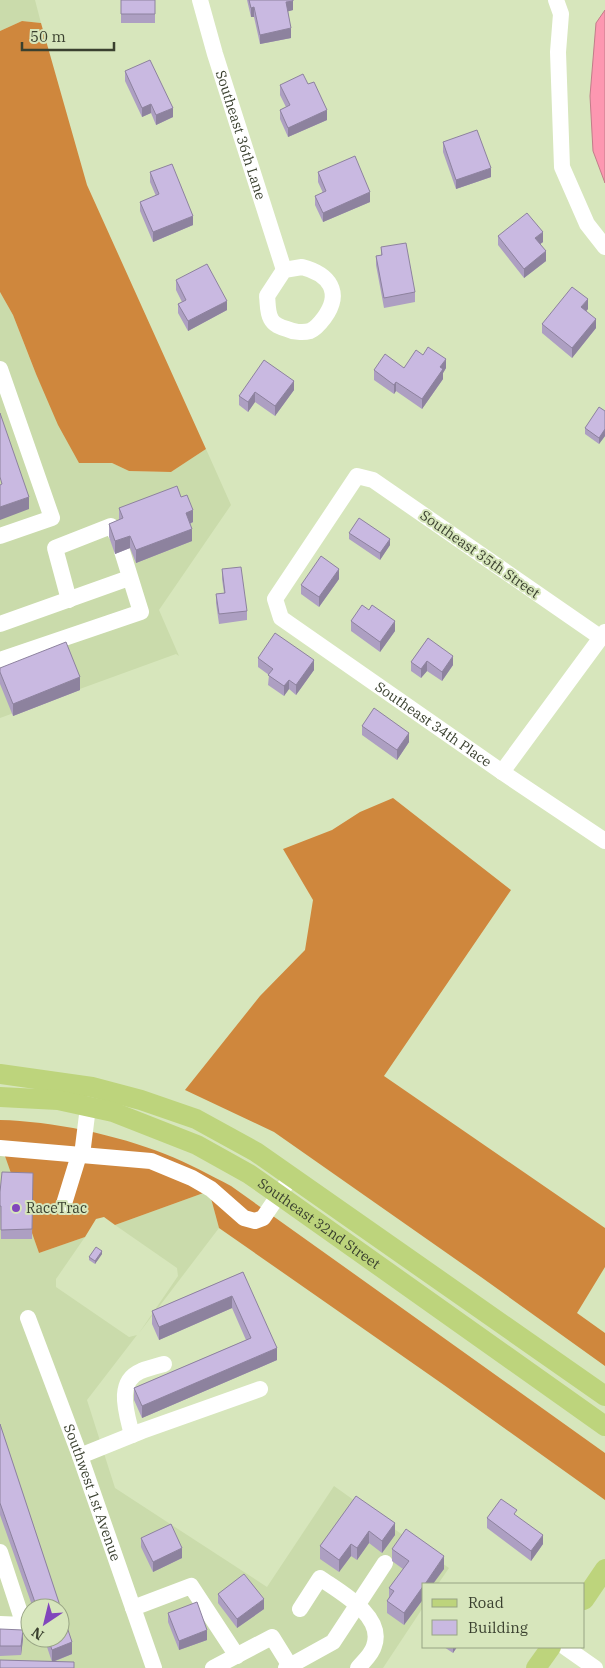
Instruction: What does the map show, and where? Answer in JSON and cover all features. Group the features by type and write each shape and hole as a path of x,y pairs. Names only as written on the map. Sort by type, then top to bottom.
{"main road":[{"name":"Southeast 32nd Street","path":"0,1074 92,1087 141,1100 196,1120 256,1152 605,1396"},
{"name":"Southeast 32nd Street","path":"0,1097 58,1100 113,1112 197,1145 249,1174 605,1426"},
{"path":"585,1599 605,1569"},
{"path":"536,1668 550,1648"}],"street":[{"name":"Southeast 36th Lane","path":"200,0 215,54 284,270"},
{"path":"556,0 562,14 558,52 562,167 587,224 605,246"},
{"path":"302,267 315,270 329,281 333,291 331,305 318,325 310,331 292,331 274,324 269,316 267,296 284,270 302,267"},
{"path":"0,369 52,518 0,536"},
{"name":"Southeast 35th Street","path":"275,599 357,476 373,480 603,635"},
{"path":"69,600 55,548 114,530"},
{"path":"0,660 141,612 122,551"},
{"path":"0,624 130,578"},
{"name":"Southeast 34th Place","path":"275,599 281,618 502,772 605,841"},
{"path":"502,772 603,635"},
{"path":"63,1207 80,1155 88,1107"},
{"path":"0,1148 152,1161 192,1178 204,1185 244,1218 255,1221 263,1218 292,1177"},
{"name":"Southwest 1st Avenue","path":"28,1318 80,1456 154,1668"},
{"path":"132,1435 124,1397 128,1382 140,1372 164,1364"},
{"path":"80,1456 132,1435 260,1390"},
{"path":"0,1552 24,1624 0,1624"},
{"path":"214,1668 272,1637 288,1667 333,1642 386,1563"},
{"path":"300,1609 320,1578 358,1605 370,1618 377,1634 374,1648 358,1668"},
{"path":"133,1608 191,1586 237,1656"},
{"path":"566,1648 595,1668"}],"shaded area":[{"path":"0,0 35,0 41,23 22,21 0,31"},
{"path":"605,10 605,183 593,151 590,96 596,23"},
{"path":"22,21 41,23 87,185 206,449 171,472 129,471 112,463 79,463 58,425 13,315 0,292 0,31"},
{"path":"0,292 13,315 36,374 79,462 112,463 129,471 171,472 206,449 231,505 159,610 179,656 176,654 0,718"},
{"path":"393,798 511,890 384,1076 605,1228 605,1267 577,1313 605,1333 605,1366 274,1132 185,1090 260,996 305,950 313,900 283,849 332,830 360,812"},
{"path":"0,1120 62,1126 127,1141 174,1158 231,1186 605,1453 605,1500 219,1228 209,1191 115,1225 104,1217 96,1219 85,1237 39,1253 0,1142"},
{"path":"0,1142 39,1253 85,1237 56,1279 56,1287 129,1337 137,1335 87,1400 115,1488 267,1587 334,1486 449,1568 439,1583 422,1583 422,1609 383,1668 0,1668"},
{"path":"209,1191 219,1228 139,1333 178,1276 177,1268 115,1225"}],"building":[{"path":"121,0 155,0 155,14 121,14"},
{"path":"249,0 293,0 286,2 291,28 260,35 254,7 251,8"},
{"path":"150,60 173,108 156,115 151,104 142,108 125,71"},
{"path":"303,74 308,84 314,82 327,110 288,128 280,110 290,105 280,85"},
{"path":"477,130 491,168 456,180 443,142"},
{"path":"355,156 370,192 323,213 315,196 326,191 318,172"},
{"path":"172,164 193,216 153,232 140,202 159,194 150,172"},
{"path":"527,213 543,232 535,238 546,251 524,269 498,236"},
{"path":"406,243 415,292 384,298 376,256 382,255 381,247"},
{"path":"207,264 227,301 188,321 178,304 186,300 176,280"},
{"path":"572,287 588,299 581,307 596,319 572,348 542,324"},
{"path":"428,347 446,359 440,367 443,369 422,399 396,382 394,385 374,370 385,354 404,368 416,350 423,355"},
{"path":"264,360 294,381 275,406 255,392 248,402 239,396"},
{"path":"599,407 605,411 605,429 599,438 585,428"},
{"path":"0,413 29,497 0,507 0,485 2,484 0,477"},
{"path":"177,486 181,497 187,495 193,510 186,513 192,529 136,550 130,536 115,541 109,524 123,518 119,508"},
{"path":"359,518 390,539 380,553 349,533"},
{"path":"321,556 339,569 319,597 301,585"},
{"path":"241,567 247,611 219,614 216,594 225,593 222,569"},
{"path":"362,605 369,610 372,605 395,621 380,642 351,621"},
{"path":"275,633 314,660 296,685 289,680 284,686 268,675 273,669 258,658"},
{"path":"428,638 453,656 442,672 427,661 421,669 411,662"},
{"path":"66,642 80,677 13,704 0,668"},
{"path":"374,708 409,733 397,750 362,726"},
{"name":"RaceTrac","path":"2,1172 33,1173 32,1229 1,1230 0,1192"},
{"path":"96,1247 102,1251 95,1261 89,1257"},
{"path":"243,1272 277,1348 142,1406 134,1388 251,1338 232,1296 159,1327 152,1311"},
{"path":"0,1424 57,1598 33,1598 0,1503"},
{"path":"356,1496 395,1523 382,1541 369,1531 357,1548 351,1544 339,1560 320,1546"},
{"path":"501,1499 517,1510 514,1514 543,1535 531,1551 487,1518"},
{"path":"171,1524 182,1548 153,1562 141,1538"},
{"path":"406,1529 444,1556 426,1583 422,1583 422,1588 404,1613 387,1601 394,1591 389,1588 409,1561 392,1549"},
{"path":"244,1574 264,1599 237,1619 218,1594"},
{"path":"197,1602 207,1630 179,1641 168,1613"},
{"path":"0,1629 20,1630 20,1646 0,1646"},
{"path":"0,1660 74,1662 74,1668 0,1668"}],"place":[{"name":"RaceTrac","path":"16,1208"}]}
